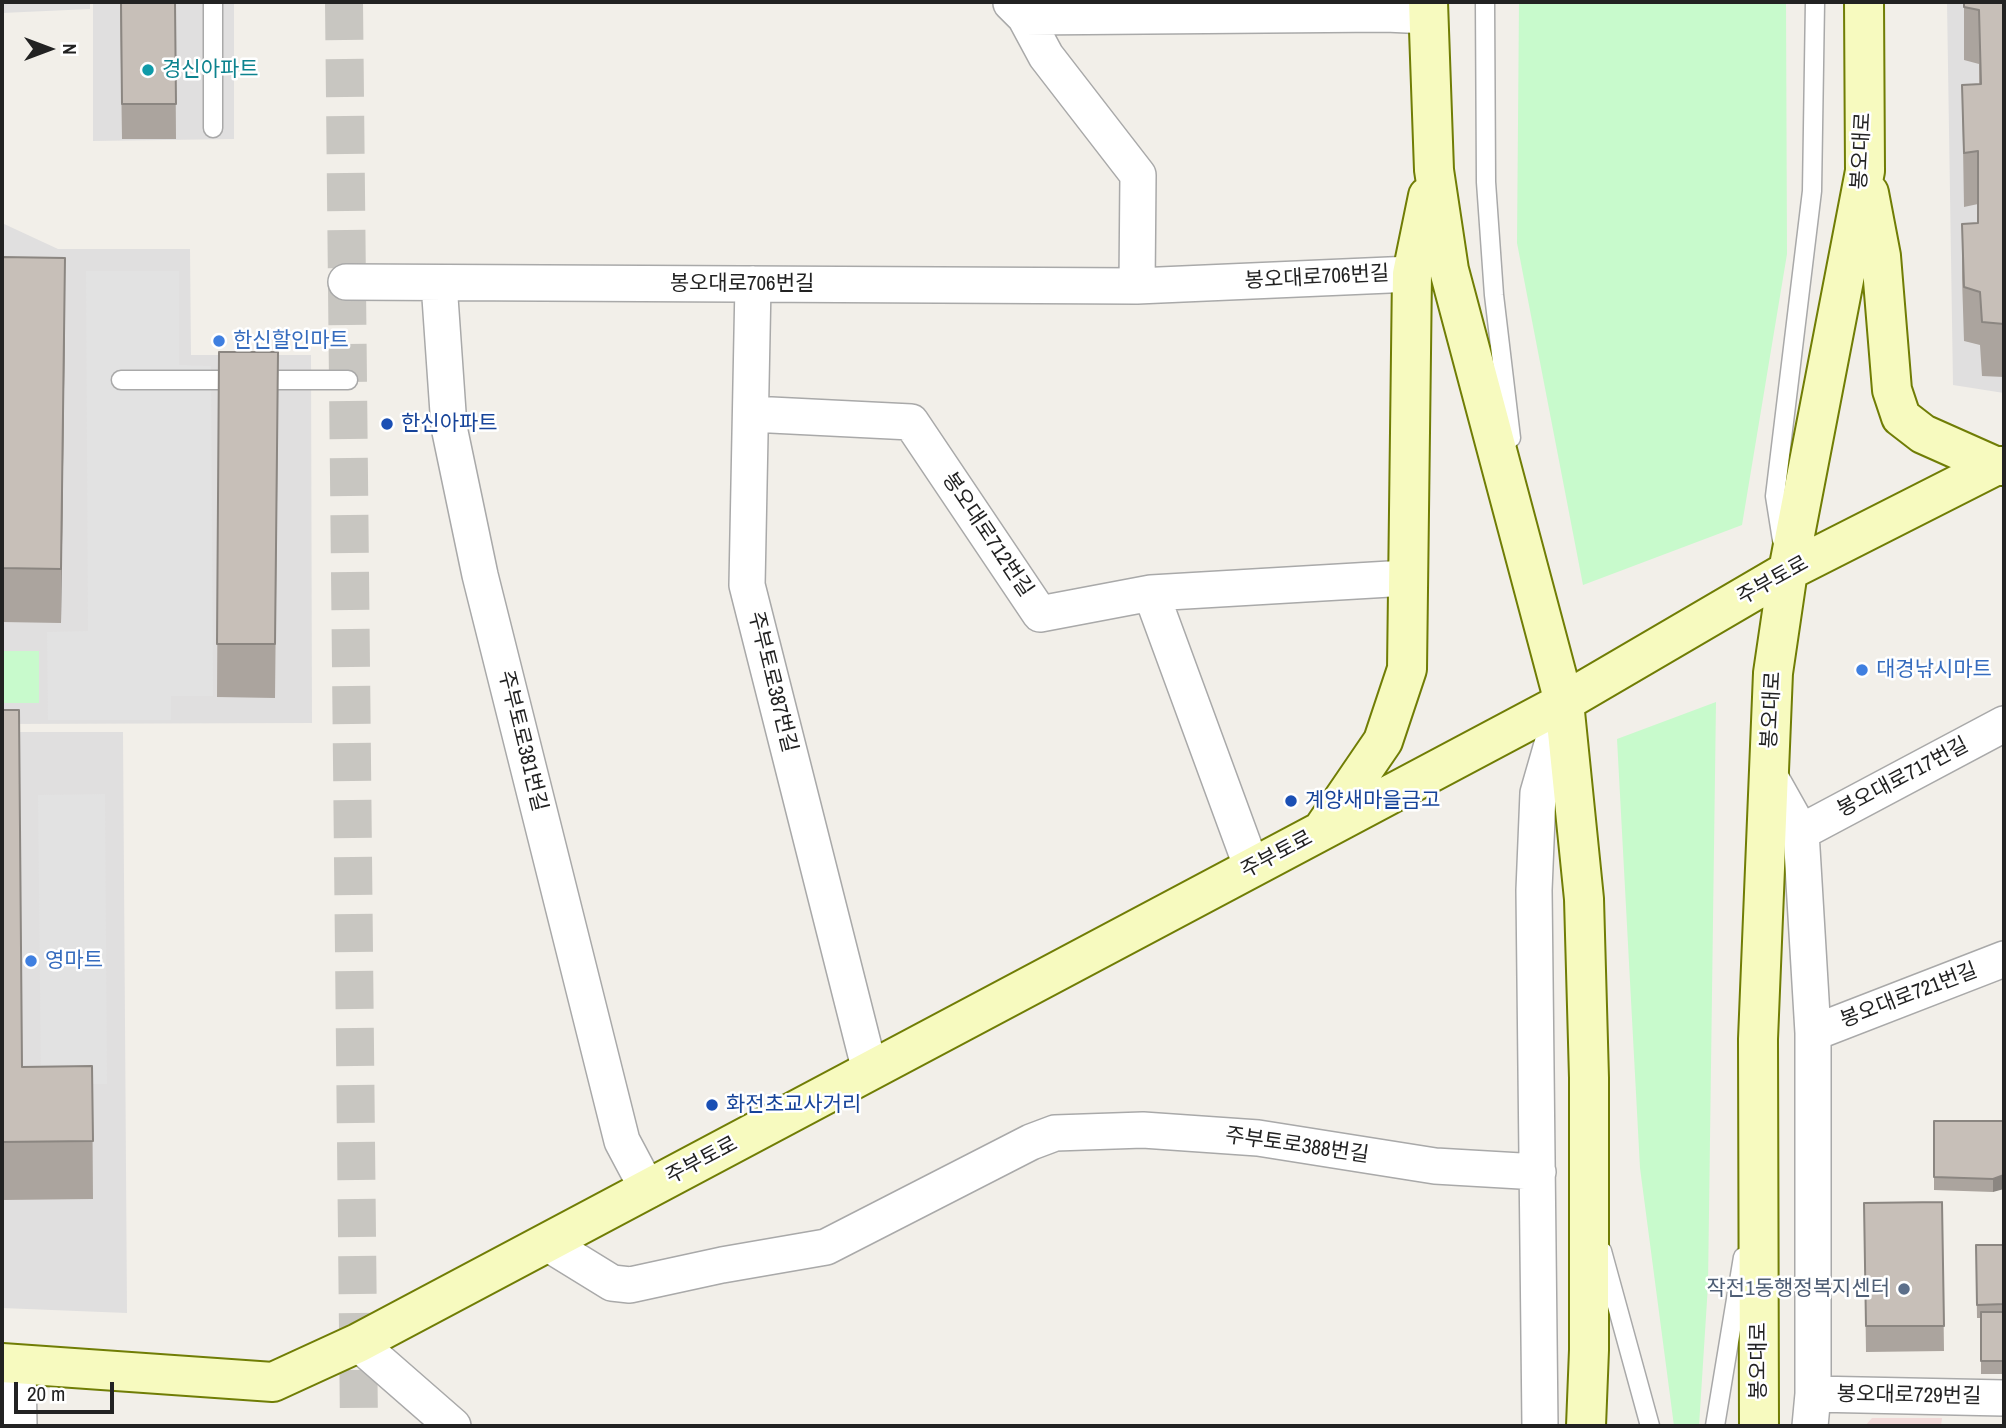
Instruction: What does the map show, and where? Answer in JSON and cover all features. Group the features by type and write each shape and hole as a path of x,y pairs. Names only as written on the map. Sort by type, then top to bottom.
{"main road":[{"name":"봉오대로","path":"1759,1426 1758,1039 1773,673 1788,571 1865,171 1864,2"},
{"path":"1428,9 1433,170 1449,270 1564,702 1584,899 1589,1079 1586,1426"},
{"path":"1322,831 1383,741 1407,669 1412,274 1433,170"},
{"path":"1865,171 1881,256 1892,390 1901,417 1923,434 2001,464"},
{"name":"주부토로","path":"10,1364 273,1382 358,1343 547,1243 1564,702 1788,571 2001,464"}],"street":[{"path":"1017,10 1385,14 1428,9"},
{"path":"1017,10 1046,55 1139,175 1137,286"},
{"name":"봉오대로706번길","path":"346,282 1137,286 1412,274"},
{"name":"주부토로381번길","path":"439,282 449,427 480,575 622,1141 648,1189"},
{"name":"주부토로387번길","path":"752,284 747,585 870,1071"},
{"name":"봉오대로712번길","path":"751,414 911,422 1040,614 1151,593 1407,578"},
{"path":"1151,593 1252,868"},
{"path":"1540,1426 1534,890 1538,793 1564,702"},
{"name":"봉오대로717번길","path":"1801,832 2004,724"},
{"path":"1769,775 1801,832 1813,1033 1812,1410"},
{"name":"봉오대로721번길","path":"1813,1033 2004,959"},
{"name":"주부토로388번길","path":"547,1243 612,1283 630,1285 722,1265 826,1247 1031,1142 1055,1133 1143,1130 1258,1138 1435,1166 1538,1172"},
{"path":"358,1343 453,1426"},
{"path":"10,1364 19,1426"},
{"name":"봉오대로729번길","path":"1812,1410 2004,1398"}],"lane":[{"path":"213,2 213,128"},
{"path":"1485,2 1486,182 1495,309 1509,426 1564,702"},
{"path":"1788,571 1775,496 1812,191 1815,2"},
{"path":"121,380 348,380"},
{"path":"1715,1426 1758,1170"},
{"path":"1589,1204 1650,1426"}],"shaded area":[{"path":"2,2 90,2 90,9 2,13"},
{"name":"경신아파트","path":"93,2 234,2 234,139 93,141"},
{"path":"1947,2 2004,2 2004,393 1953,385"},
{"path":"2,223 58,249 190,249 191,355 311,355 312,723 2,724"},
{"path":"86,271 179,271 179,365 211,366 213,696 171,696 171,720 48,720 47,632 88,631"},
{"path":"2,732 123,732 127,1313 2,1308"},
{"path":"105,794 107,1084 41,1084 38,795"},
{"path":"1872,1418 1942,1418 1941,1426 1865,1426"}],"green space":[{"path":"1519,2 1786,2 1787,254 1742,525 1583,585 1517,243"},
{"path":"2,651 39,651 39,703 2,703"},
{"path":"1716,702 1708,1285 1699,1426 1674,1426 1640,1168 1617,739"}],"building":[{"name":"경신아파트","path":"121,2 175,2 176,104 122,104"},
{"path":"1964,2 2004,2 2004,324 1982,322 1980,292 1964,287 1962,224 1978,223 1978,151 1964,153 1962,85 1981,84 1979,10 1964,7"},
{"path":"2,257 65,258 61,569 2,568"},
{"path":"219,352 278,352 275,644 217,644"},
{"path":"2,710 19,710 22,1067 92,1066 93,1141 2,1142"},
{"path":"1934,1121 2004,1121 2004,1175 1993,1179 1934,1177"},
{"name":"작전1동행정복지센터","path":"1942,1202 1944,1326 1866,1326 1864,1203"},
{"path":"1976,1245 2004,1245 2004,1304 1977,1305"},
{"path":"1981,1312 2004,1312 2004,1361 1981,1361"}],"tunnel":[{"path":"344,2 359,1426"}],"place":[{"name":"경신아파트","path":"148,70"},
{"name":"한신할인마트","path":"219,341"},
{"name":"한신아파트","path":"387,424"},
{"name":"대경낚시마트","path":"1862,670"},
{"name":"계양새마을금고","path":"1291,801"},
{"name":"영마트","path":"31,961"},
{"name":"화전초교사거리","path":"712,1105"},
{"name":"작전1동행정복지센터","path":"1904,1289"}]}
